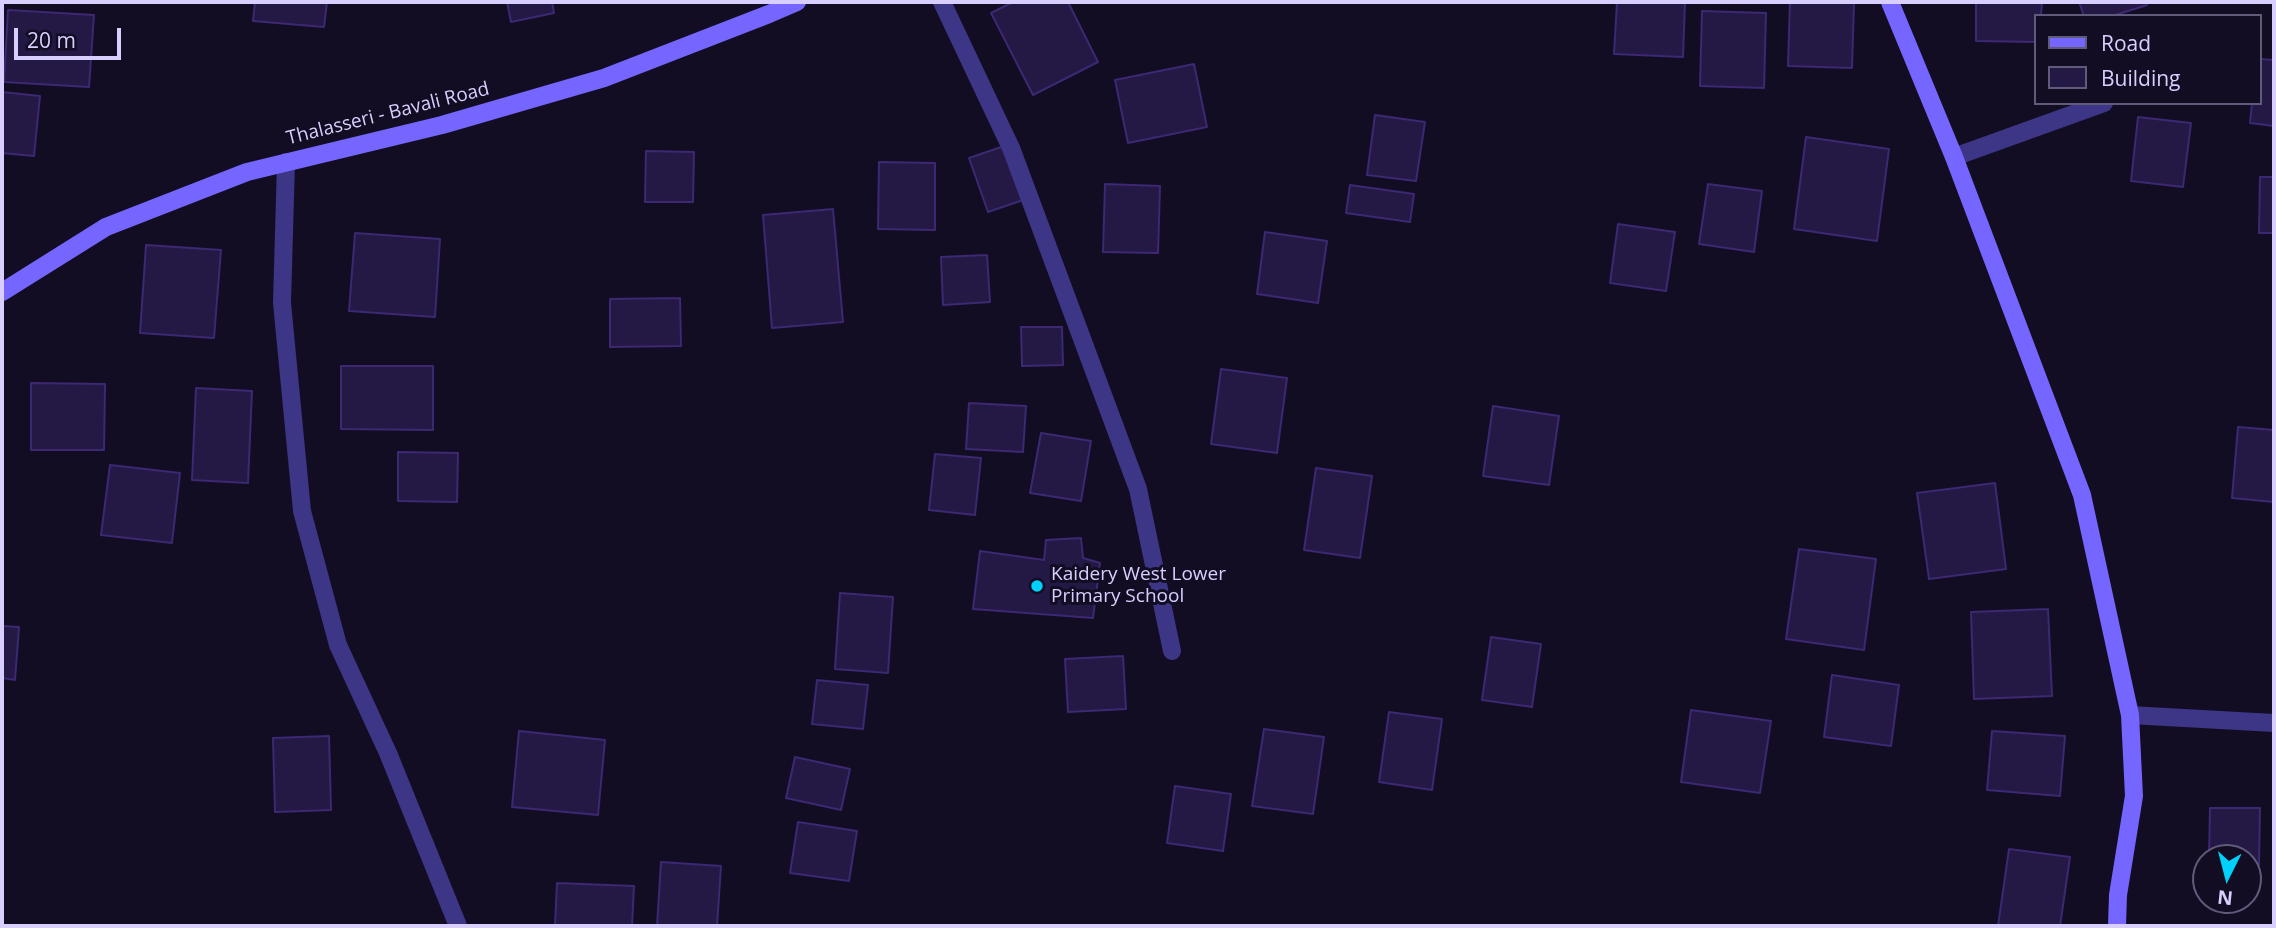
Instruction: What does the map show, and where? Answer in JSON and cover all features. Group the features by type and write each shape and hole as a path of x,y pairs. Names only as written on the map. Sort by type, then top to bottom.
{"street":[{"name":"Thalasseri - Bavali Road","path":"2,292 106,227 247,172 442,125 604,78 767,8 797,2"},
{"path":"942,2 1011,148 1138,488 1172,651"},
{"path":"1890,2 1954,157 2082,495 2130,715 2134,796 2118,895 2117,926"},
{"path":"1954,157 2098,105"},
{"path":"286,162 282,303 302,511 338,645 388,753 458,926"},
{"path":"2130,715 2274,723"}],"building":[{"path":"255,2 327,2 324,27 253,21"},
{"path":"507,2 552,2 554,13 511,22"},
{"path":"1013,2 1068,2 1098,62 1033,95 991,13"},
{"path":"1617,2 1685,2 1683,57 1614,54"},
{"path":"1790,2 1854,3 1852,68 1788,66"},
{"path":"1976,2 2042,2 2041,14 2035,14 2035,42 1976,41"},
{"path":"2079,2 2146,2 2147,5 2118,14 2083,14"},
{"path":"8,10 94,15 89,87 4,82"},
{"path":"1702,11 1766,13 1764,88 1700,86"},
{"path":"2262,59 2274,60 2274,126 2250,123 2252,105 2262,105"},
{"path":"1194,64 1207,127 1128,143 1115,80"},
{"path":"2,92 40,96 34,156 2,153"},
{"path":"1375,115 1425,122 1416,181 1367,175"},
{"path":"2138,117 2191,123 2183,187 2131,181"},
{"path":"1806,137 1889,149 1877,241 1794,229"},
{"path":"1007,145 1026,199 988,212 969,158"},
{"path":"646,151 694,152 693,202 645,202"},
{"path":"879,162 935,163 935,230 878,229"},
{"path":"2260,177 2274,177 2274,233 2259,233"},
{"path":"1105,184 1160,186 1158,253 1103,252"},
{"path":"1708,184 1762,191 1754,252 1699,244"},
{"path":"1350,185 1414,194 1410,222 1346,213"},
{"path":"833,209 843,322 772,328 763,215"},
{"path":"1618,224 1675,232 1666,291 1610,283"},
{"path":"1265,232 1327,241 1318,303 1257,294"},
{"path":"355,233 440,239 435,317 349,311"},
{"path":"146,245 221,250 214,338 140,333"},
{"path":"987,255 990,302 943,305 941,257"},
{"path":"680,298 681,346 610,347 610,299"},
{"path":"1021,327 1062,327 1063,365 1022,366"},
{"path":"341,366 433,366 433,430 341,429"},
{"path":"1221,369 1287,378 1277,453 1211,444"},
{"path":"31,383 105,384 104,450 31,450"},
{"path":"196,388 252,391 248,483 192,480"},
{"path":"969,403 1026,406 1023,452 966,449"},
{"path":"1493,406 1559,416 1549,485 1483,476"},
{"path":"2238,427 2274,430 2274,502 2232,498"},
{"path":"1041,433 1091,441 1081,501 1030,493"},
{"path":"398,452 458,453 457,502 398,501"},
{"path":"935,454 981,458 975,515 929,510"},
{"path":"110,465 180,473 172,543 101,535"},
{"path":"1316,468 1372,476 1360,558 1304,550"},
{"path":"1995,483 2006,569 1929,579 1917,493"},
{"name":"Kaidery West Lower Primary School","path":"1081,538 1083,558 1100,563 1093,618 973,609 980,551 1044,560 1046,540"},
{"path":"1799,549 1876,559 1864,650 1786,639"},
{"path":"840,593 893,597 888,673 835,669"},
{"path":"2048,609 2052,696 1974,699 1971,612"},
{"path":"2,626 19,627 15,680 2,678"},
{"path":"1491,637 1541,644 1532,707 1482,700"},
{"path":"1123,656 1126,709 1068,712 1065,659"},
{"path":"1832,675 1899,685 1891,746 1824,737"},
{"path":"817,680 868,685 863,729 812,724"},
{"path":"1691,710 1771,721 1760,793 1681,782"},
{"path":"1389,712 1442,719 1432,790 1379,782"},
{"path":"1264,729 1324,737 1313,814 1252,806"},
{"path":"519,731 605,740 598,815 512,807"},
{"path":"1992,731 2065,736 2060,796 1987,790"},
{"path":"329,736 331,810 275,812 273,738"},
{"path":"795,757 850,769 841,810 786,798"},
{"path":"1175,786 1231,794 1223,851 1167,843"},
{"path":"2210,808 2260,808 2259,844 2209,844"},
{"path":"798,822 857,831 849,881 790,873"},
{"path":"2009,849 2070,857 2060,926 1998,926"},
{"path":"661,862 721,866 717,926 657,926"},
{"path":"557,883 634,886 632,926 555,926"}],"place":[{"name":"Kaidery West Lower Primary School","path":"1037,586"}]}
